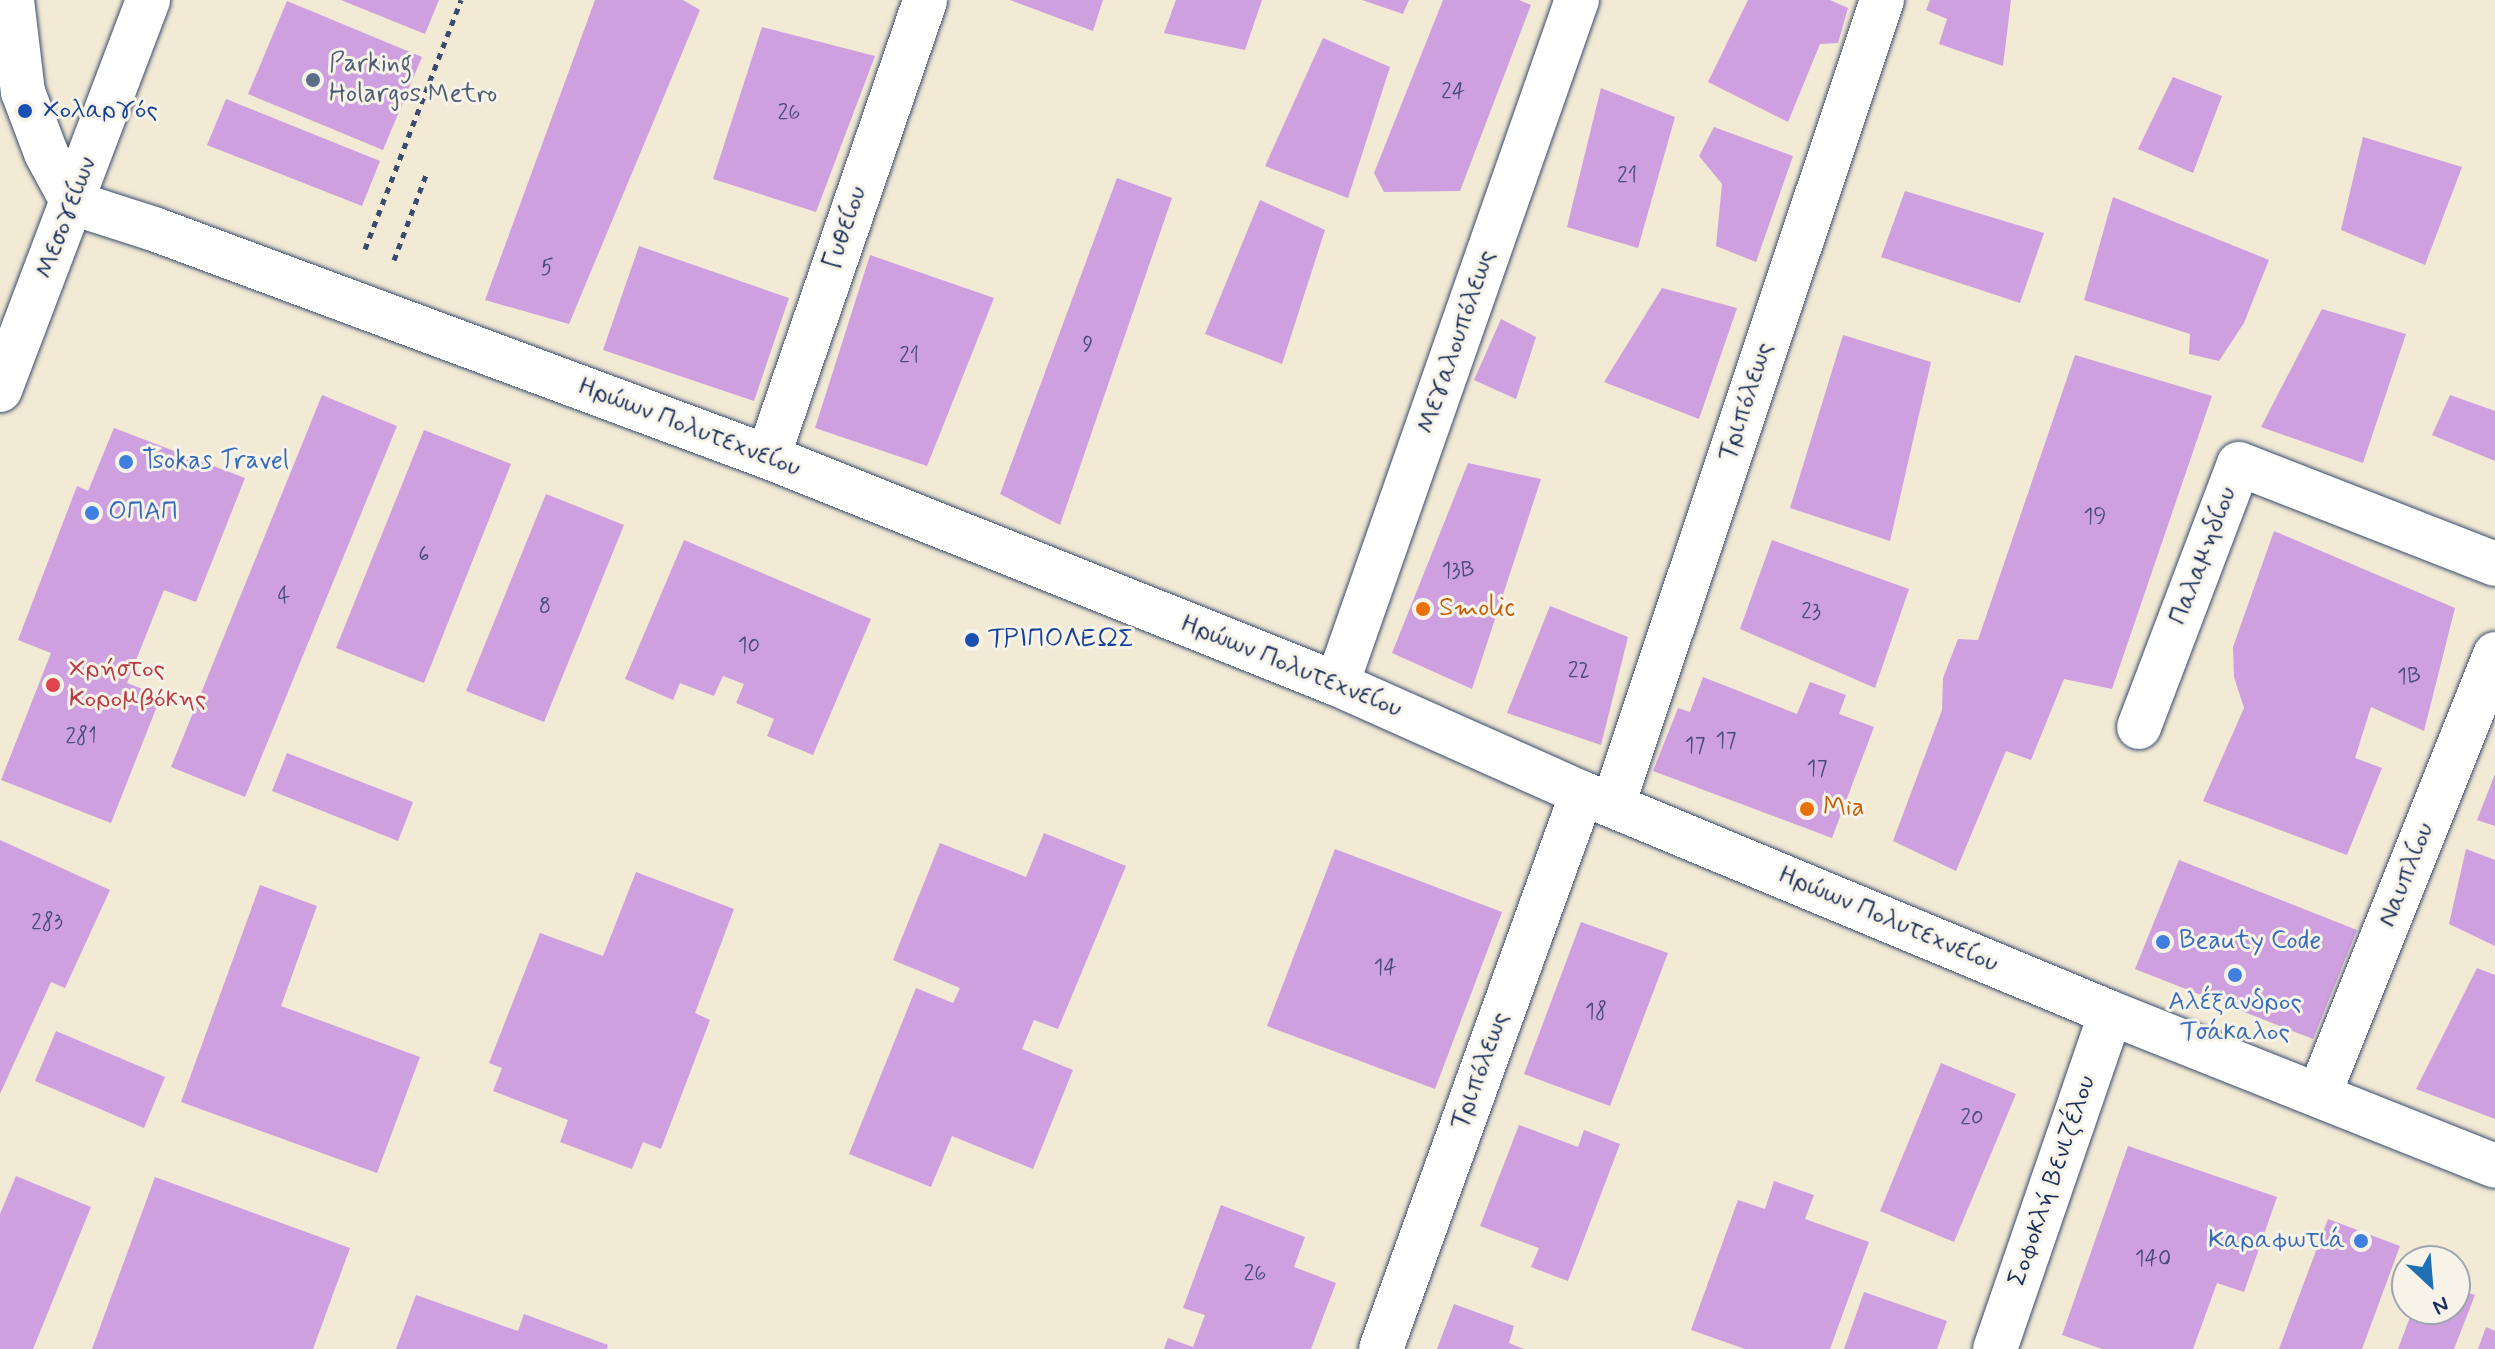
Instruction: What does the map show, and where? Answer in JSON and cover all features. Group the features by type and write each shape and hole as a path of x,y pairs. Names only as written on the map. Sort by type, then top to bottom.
{"street":[{"path":"0,27 11,0"},
{"path":"11,0 23,92 46,153 73,203"},
{"name":"Μεσογείων","path":"0,390 148,0"},
{"name":"Γυθείου","path":"768,457 925,0"},
{"name":"Μεγαλουπόλεως","path":"1337,684 1577,0"},
{"name":"Τριπόλεως","path":"1381,1349 1598,799 1882,0"},
{"name":"Ηρώων Πολυτεχνείου","path":"73,203 768,457 1337,684 1598,799 2111,1013 2495,1166"},
{"name":"Παλαμηδίου","path":"2139,727 2239,464 2495,564"},
{"name":"Ναυπλίου","path":"2319,1095 2495,654"},
{"name":"Σοφοκλή Βενιζέλου","path":"1995,1349 2111,1013"}],"path":[{"path":"360,306 461,0"},
{"path":"360,306 426,175"}],"building":[{"path":"341,0 439,0 425,34"},
{"path":"595,0 683,0 700,10 569,324 485,300"},
{"path":"1010,0 1103,0 1093,31"},
{"path":"1176,0 1262,0 1245,50 1164,33"},
{"path":"1362,0 1409,0 1403,14"},
{"path":"1443,0 1519,0 1531,5 1460,191 1384,192 1374,173"},
{"path":"1748,0 1830,0 1848,8 1838,43 1820,44 1788,122 1708,82"},
{"path":"1930,0 2011,0 2003,66 1939,44 1947,19 1926,10"},
{"path":"287,1 422,57 383,150 248,94"},
{"path":"762,27 875,56 816,212 713,179"},
{"path":"1323,38 1390,67 1348,198 1265,166"},
{"path":"2173,77 2222,96 2193,173 2138,149"},
{"path":"1601,88 1675,117 1638,248 1567,227"},
{"path":"226,99 380,161 362,206 207,145"},
{"path":"1714,127 1793,156 1756,262 1716,246 1722,184 1699,156"},
{"path":"2363,137 2462,167 2425,265 2341,230"},
{"path":"1117,178 1172,198 1060,525 1000,494"},
{"path":"1905,191 2044,233 2020,303 1881,257"},
{"path":"2113,197 2269,260 2244,323 2219,361 2189,354 2190,334 2084,300"},
{"path":"1260,200 1325,230 1282,364 1205,334"},
{"path":"639,246 789,298 754,401 603,350"},
{"path":"870,255 994,298 927,466 815,428"},
{"path":"1662,288 1737,308 1699,419 1604,382"},
{"path":"2322,309 2406,334 2363,463 2261,427"},
{"path":"1501,319 1536,337 1516,399 1474,380"},
{"path":"1843,335 1931,362 1890,541 1790,508"},
{"path":"2075,355 2212,396 2112,689 2064,679 2031,760 2006,751 1956,871 1893,841 1942,710 1943,678 1958,639 1978,640"},
{"path":"322,395 397,426 245,797 171,767"},
{"path":"2450,395 2495,411 2495,461 2432,435"},
{"path":"114,428 245,478 196,602 164,590 127,683 161,696 111,823 1,780 51,653 18,640 77,486 88,491"},
{"path":"424,430 511,464 424,683 336,648"},
{"path":"1468,463 1541,479 1472,689 1392,653"},
{"path":"546,494 624,525 544,722 466,691"},
{"path":"2274,531 2455,608 2424,731 2371,707 2355,758 2382,768 2347,855 2203,801 2244,708 2234,677 2233,647"},
{"path":"684,540 871,619 813,755 767,736 774,719 736,703 744,684 723,676 714,696 680,683 673,700 625,679"},
{"path":"1772,540 1909,589 1875,688 1740,629"},
{"path":"1550,606 1628,637 1601,745 1507,713"},
{"path":"1703,677 1797,714 1810,682 1846,695 1839,714 1874,727 1832,838 1653,771 1678,708 1690,712"},
{"path":"287,753 413,802 398,841 272,791"},
{"path":"2495,774 2495,826 2477,820"},
{"path":"1044,833 1126,866 1058,1029 1034,1020 1022,1049 1073,1070 1033,1169 952,1136 931,1187 849,1154 916,988 953,1003 960,988 893,960 940,843 1026,877"},
{"path":"0,840 110,890 65,988 51,982 0,1094"},
{"path":"1335,849 1502,912 1435,1089 1267,1026"},
{"path":"2466,849 2495,860 2495,946 2449,924"},
{"path":"2179,860 2357,930 2313,1039 2135,969"},
{"path":"636,872 734,909 695,1013 710,1020 661,1149 643,1142 632,1169 560,1142 568,1120 493,1091 502,1068 489,1063 540,933 603,956"},
{"path":"260,885 317,906 281,1006 420,1057 377,1173 181,1102"},
{"path":"1581,922 1668,953 1610,1106 1524,1074"},
{"path":"2477,968 2495,975 2495,1119 2416,1089"},
{"path":"56,1031 165,1077 144,1128 35,1081"},
{"path":"1941,1063 2016,1094 1954,1242 1880,1211"},
{"path":"1519,1125 1578,1147 1584,1130 1620,1144 1568,1281 1531,1267 1539,1248 1480,1226"},
{"path":"2128,1146 2277,1197 2244,1292 2217,1283 2193,1349 2102,1349 2062,1335"},
{"path":"16,1176 91,1207 33,1349 0,1349 0,1214"},
{"path":"155,1177 350,1248 313,1349 92,1349"},
{"path":"1774,1181 1814,1195 1805,1219 1869,1242 1830,1349 1745,1349 1691,1330 1738,1200 1765,1209"},
{"path":"1221,1205 1305,1237 1294,1267 1336,1283 1311,1349 1164,1349 1168,1338 1193,1347 1205,1315 1183,1308"},
{"path":"2328,1219 2397,1245 2391,1245 2391,1270 2362,1349 2279,1349"},
{"path":"1864,1292 1947,1321 1937,1349 1844,1349"},
{"path":"416,1295 518,1331 524,1314 608,1345 607,1349 396,1349"},
{"path":"1454,1304 1514,1326 1509,1343 1524,1349 1437,1349"},
{"path":"2407,1325 2463,1325 2454,1349 2398,1349"},
{"path":"2486,1327 2495,1331 2495,1349 2478,1349"}],"place":[{"name":"Parking Holargos Metro","path":"313,80"},
{"name":"Χολαργός","path":"25,111"},
{"name":"Tsokas Travel","path":"126,462"},
{"name":"ΟΠΑΠ","path":"92,513"},
{"name":"Smolic","path":"1423,609"},
{"name":"ΤΡΙΠΟΛΕΩΣ","path":"972,640"},
{"name":"Χρήστος Κορομβόκης","path":"53,685"},
{"name":"Mia","path":"1807,809"},
{"name":"Beauty Code","path":"2163,942"},
{"name":"Αλέξανδρος Τσάκαλος","path":"2235,975"},
{"name":"Καραφωτιά","path":"2361,1241"}]}
